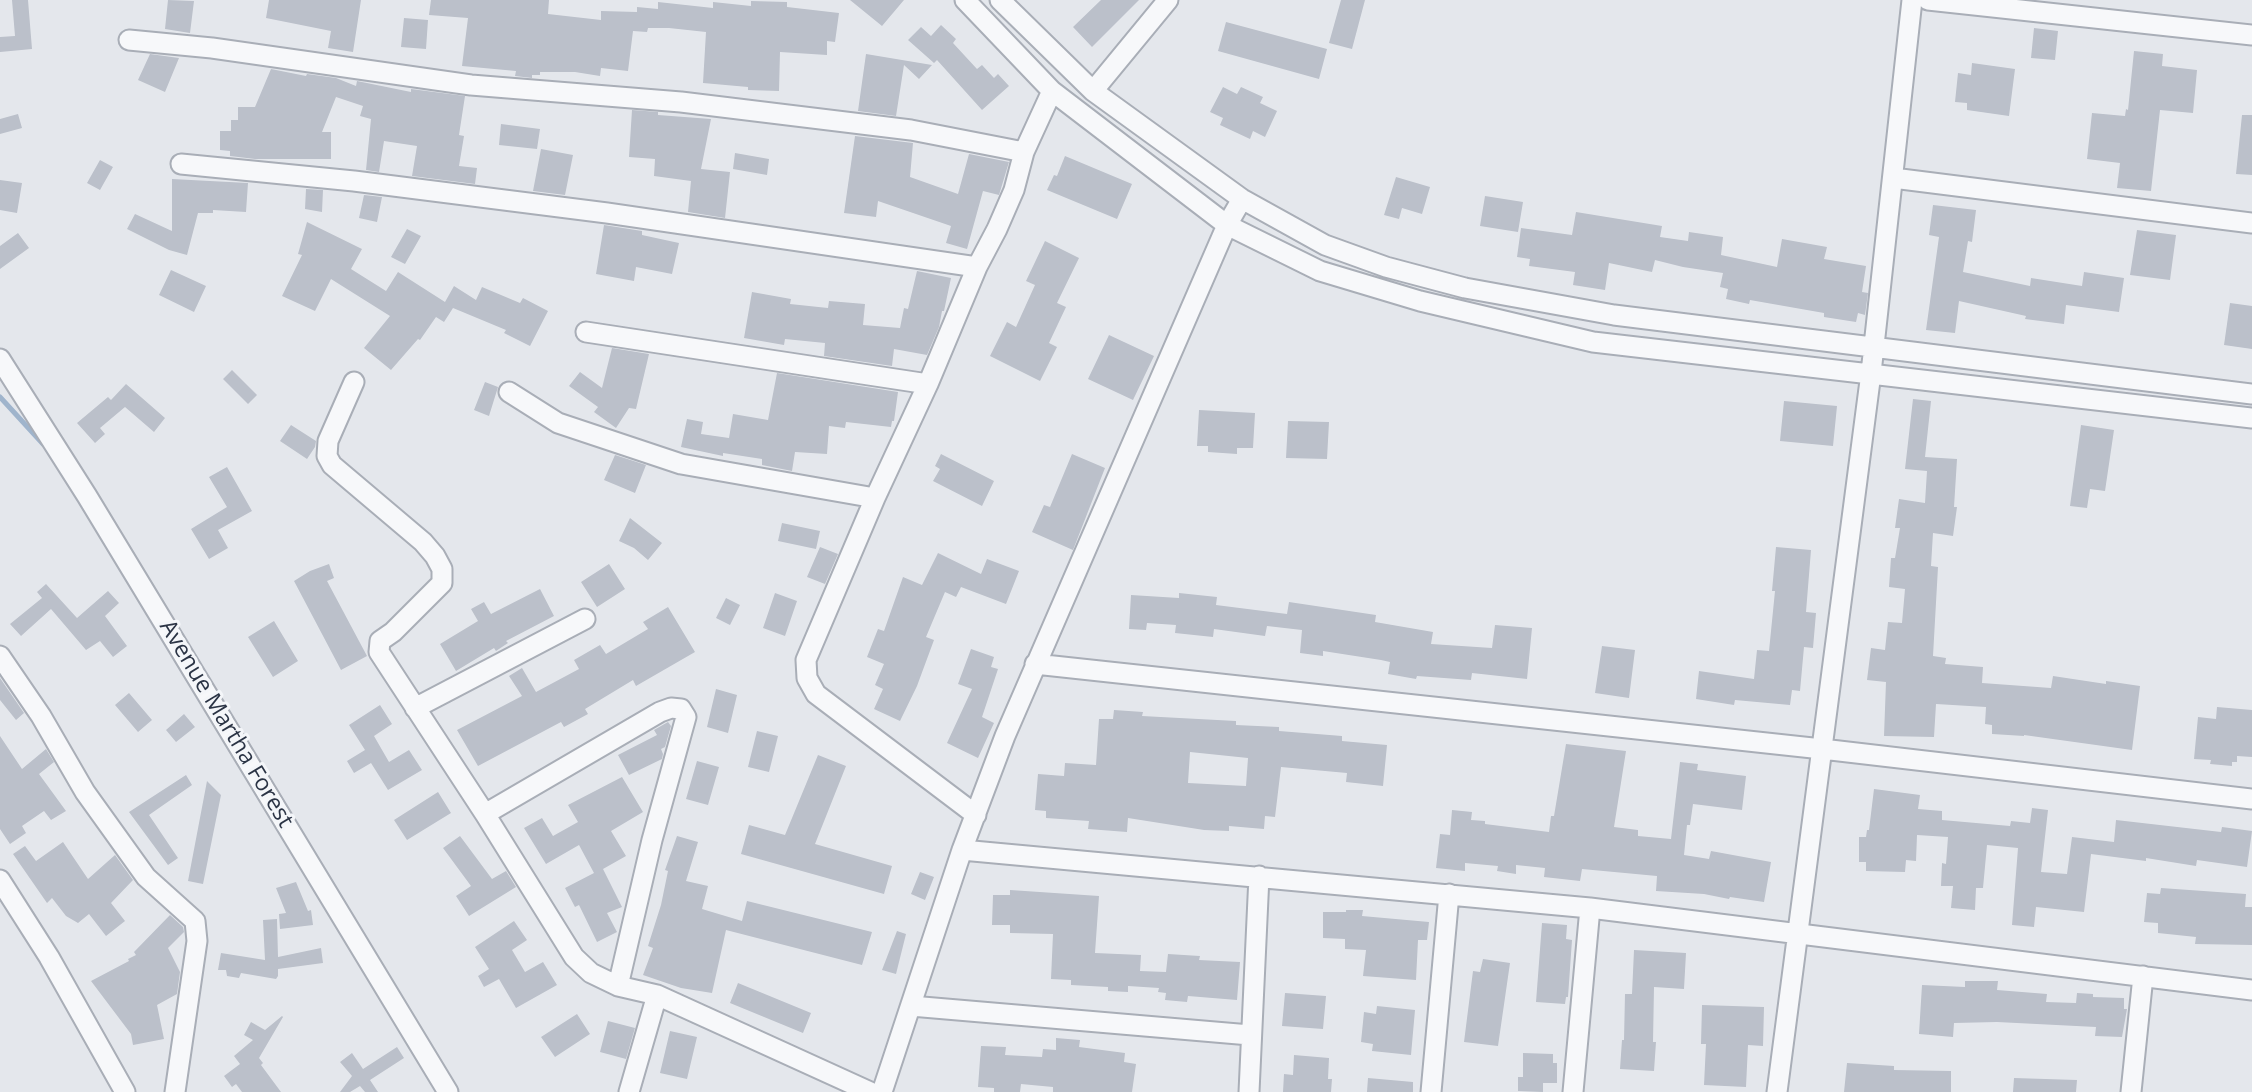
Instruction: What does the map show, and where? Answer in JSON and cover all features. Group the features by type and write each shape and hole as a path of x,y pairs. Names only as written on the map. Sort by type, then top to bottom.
{"street":[{"path":"965,0 1052,91 1227,225 1321,271 1420,301 1593,342 2252,418"},
{"path":"1000,0 1093,91 1242,199 1325,245 1386,267 1465,288 1614,315 2252,394"},
{"path":"1093,91 1168,0"},
{"path":"1777,1092 1871,373 1912,0"},
{"path":"1928,0 2252,35"},
{"path":"129,40 212,48 471,85 681,102 911,130 1024,152"},
{"path":"976,815 816,694 807,678 806,660 874,498 1014,190 1024,152 1052,91"},
{"path":"181,164 354,181 567,208 977,267"},
{"path":"1892,178 2252,223"},
{"path":"882,1092 962,850 1035,664 1227,225 1242,199"},
{"path":"586,332 928,384"},
{"name":"Avenue Martha Forest","path":"0,359 87,496 449,1092"},
{"path":"355,382 328,441 327,456 332,465 423,542 442,569 442,583 393,632 380,641 379,652 574,957 591,973 618,986 657,995 870,1092"},
{"path":"509,392 558,423 681,464 874,498"},
{"path":"415,708 585,619"},
{"path":"0,656 41,716 85,792 146,877 195,921 197,941 175,1092"},
{"path":"1035,664 1822,749 2252,799"},
{"path":"485,814 660,712 671,708 681,709 686,716 652,840 618,986"},
{"path":"962,850 1590,908 2252,990"},
{"path":"1249,1092 1259,876"},
{"path":"0,880 49,957 125,1092"},
{"path":"1431,1092 1448,894"},
{"path":"1573,1092 1590,908"},
{"path":"2131,1092 2143,976"},
{"path":"629,1092 657,995"},
{"path":"911,1006 1250,1035"}],"building":[{"path":"12,0 28,0 32,49 0,52 0,37 15,36"},
{"path":"168,0 194,1 190,33 165,29"},
{"path":"269,0 361,0 353,52 328,48 331,31 266,18"},
{"path":"431,0 549,0 548,14 601,20 601,11 637,12 637,7 658,9 658,2 713,8 713,2 751,6 751,1 787,2 787,7 839,13 835,42 827,41 827,55 780,52 779,91 748,90 748,87 703,83 706,32 669,28 648,28 647,32 633,31 628,71 601,68 600,76 575,72 540,72 540,75 532,75 532,78 515,76 516,71 462,66 468,18 429,15"},
{"path":"850,0 904,0 882,26"},
{"path":"1101,0 1139,0 1092,47 1073,27"},
{"path":"1341,0 1365,0 1352,49 1329,43"},
{"path":"404,18 428,20 426,49 401,47"},
{"path":"1226,22 1327,49 1319,79 1218,51"},
{"path":"941,25 956,39 953,43 977,69 982,65 994,78 998,74 1009,86 982,110 937,60 934,63 908,40 921,27 931,36"},
{"path":"2034,28 2058,31 2055,60 2031,58"},
{"path":"2134,51 2163,54 2162,66 2197,70 2193,113 2160,110 2151,191 2117,188 2120,163 2087,159 2092,113 2125,116 2126,109 2128,110"},
{"path":"150,54 179,58 165,92 138,80"},
{"path":"866,54 932,65 919,79 904,65 896,116 858,111"},
{"path":"1972,63 2015,69 2009,116 1967,110 1967,103 1955,102 1958,73 1971,75"},
{"path":"271,69 306,76 336,78 356,86 357,81 411,92 411,89 465,96 459,135 464,136 459,166 477,168 475,184 412,176 417,146 384,141 379,172 366,170 371,119 360,116 363,106 336,97 322,132 331,132 331,159 255,159 230,156 230,151 220,150 220,131 231,131 231,120 238,120 238,107 255,107"},
{"path":"1223,87 1237,94 1241,87 1263,97 1260,103 1277,111 1265,137 1253,131 1250,139 1220,125 1223,118 1210,112"},
{"path":"632,110 711,119 701,169 730,172 725,218 688,212 691,181 654,176 655,159 629,157"},
{"path":"18,114 22,128 0,134 0,119"},
{"path":"2242,115 2252,115 2252,175 2236,174"},
{"path":"501,124 540,129 537,149 499,145"},
{"path":"855,136 913,143 910,177 958,194 969,154 1009,162 999,195 983,191 967,249 946,243 951,226 878,201 876,217 844,213"},
{"path":"541,149 573,155 565,195 533,191"},
{"path":"735,153 769,159 767,175 733,169"},
{"path":"1065,156 1132,184 1117,219 1047,190 1054,175 1057,176"},
{"path":"100,160 113,167 100,190 87,183"},
{"path":"1396,177 1430,187 1422,214 1402,208 1399,219 1384,215"},
{"path":"172,179 248,183 246,212 213,210 213,213 198,213 187,255 169,250 127,229 135,214 172,231"},
{"path":"0,180 22,183 17,213 0,210"},
{"path":"306,189 323,190 322,212 305,209"},
{"path":"364,195 382,197 377,222 359,218"},
{"path":"1485,196 1523,202 1518,232 1480,226"},
{"path":"1933,205 1976,210 1972,242 1968,241 1963,272 2030,286 2031,278 2082,286 2084,272 2124,278 2119,312 2066,305 2064,324 2025,319 2026,316 1959,301 1955,333 1926,330 1939,237 1929,235"},
{"path":"1576,212 1662,226 1660,237 1688,241 1689,232 1723,237 1721,255 1777,267 1782,239 1827,247 1824,259 1866,266 1862,292 1868,293 1865,315 1858,313 1856,322 1824,317 1824,313 1750,300 1749,304 1726,299 1728,289 1720,287 1723,273 1655,260 1652,272 1609,263 1605,290 1573,285 1575,272 1529,266 1530,259 1517,257 1521,228 1572,235"},
{"path":"307,222 362,249 351,269 386,291 398,272 445,302 454,286 476,300 482,287 520,303 523,298 548,311 530,346 504,333 506,330 453,308 444,322 436,317 420,340 418,339 391,370 364,348 390,316 331,279 315,311 282,296 302,255 298,254"},
{"path":"604,225 642,231 642,235 679,243 672,274 636,267 634,281 596,274"},
{"path":"407,229 421,236 405,264 391,257"},
{"path":"2137,230 2176,235 2170,280 2130,275"},
{"path":"18,233 29,248 0,269 0,246"},
{"path":"1045,241 1079,258 1057,303 1066,307 1049,343 1057,347 1040,381 990,356 1007,322 1016,327 1035,285 1026,281"},
{"path":"171,270 206,286 194,312 159,295"},
{"path":"917,271 951,278 944,311 927,355 894,349 892,366 824,356 825,343 785,339 784,345 744,338 752,292 791,299 790,304 828,308 829,301 865,304 863,325 900,328 904,308 908,309"},
{"path":"2230,303 2252,306 2252,349 2224,345"},
{"path":"1109,335 1154,356 1133,400 1088,379"},
{"path":"612,348 649,354 636,409 629,408 616,428 594,412 598,407 569,386 580,372 602,388"},
{"path":"232,370 257,395 248,404 223,379"},
{"path":"777,373 898,392 894,421 891,427 846,422 845,428 829,426 827,454 795,452 792,471 762,465 762,459 723,453 723,456 681,447 687,419 703,422 701,434 729,438 733,414 768,420"},
{"path":"485,382 498,387 489,416 474,410"},
{"path":"126,384 165,418 154,432 125,407 100,428 105,434 95,443 77,423 108,397 111,400"},
{"path":"1913,399 1931,401 1925,457 1957,459 1954,507 1957,507 1953,536 1933,533 1931,566 1938,567 1933,656 1946,658 1945,664 1983,667 1982,683 2051,688 2053,676 2140,686 2132,750 2024,735 1992,734 1992,725 1985,724 1986,707 1936,704 1934,737 1884,736 1886,682 1867,680 1871,648 1885,650 1888,622 1902,623 1905,589 1889,587 1891,558 1895,558 1900,528 1895,528 1899,499 1925,503 1927,471 1905,469"},
{"path":"1784,401 1837,406 1833,446 1780,441"},
{"path":"1199,410 1255,413 1253,448 1237,448 1237,454 1208,452 1208,446 1197,446"},
{"path":"1288,421 1329,422 1327,459 1286,458"},
{"path":"291,425 316,441 307,459 280,441"},
{"path":"2081,425 2114,430 2105,491 2090,489 2087,508 2070,506"},
{"path":"941,454 994,481 982,506 933,481 940,469 935,466"},
{"path":"1072,454 1105,468 1073,550 1032,532 1044,505 1050,507"},
{"path":"615,455 646,465 635,493 604,480"},
{"path":"227,467 252,511 218,530 228,548 209,559 191,529 227,507 209,477"},
{"path":"630,518 662,543 648,560 634,548 619,541"},
{"path":"782,523 820,531 816,549 778,541"},
{"path":"820,547 838,554 825,584 807,577"},
{"path":"1776,547 1811,550 1806,612 1816,613 1813,648 1804,647 1800,691 1792,690 1790,705 1735,700 1734,705 1696,699 1699,671 1754,679 1757,650 1769,651"},
{"path":"938,553 981,574 987,559 1019,571 1006,604 961,587 956,597 945,592 926,637 934,640 917,686 900,721 874,709 883,689 875,685 884,664 867,657 878,629 884,631 903,577 922,585"},
{"path":"329,564 334,578 327,581 367,656 341,670 294,581"},
{"path":"609,564 625,589 597,607 581,582"},
{"path":"46,584 77,618 108,591 119,603 105,616 127,646 113,657 100,641 86,650 51,609 21,636 10,624 42,598 37,592"},
{"path":"540,589 554,616 506,641 508,643 496,651 494,648 456,671 440,644 478,621 471,609 484,602 491,614"},
{"path":"775,593 797,601 785,636 763,628"},
{"path":"1179,593 1217,597 1216,605 1287,614 1289,602 1376,615 1375,622 1433,632 1431,644 1492,648 1495,625 1532,628 1527,679 1472,673 1471,680 1417,676 1416,679 1388,674 1390,662 1323,651 1323,656 1300,653 1302,630 1267,626 1265,636 1214,629 1213,637 1175,633 1176,625 1147,623 1146,630 1129,629 1131,595 1179,598"},
{"path":"726,598 740,605 730,625 716,618"},
{"path":"668,607 695,652 636,686 633,680 585,709 588,714 564,727 561,722 478,766 457,730 522,696 509,676 522,668 536,692 579,669 574,660 600,645 606,654 648,629 643,622"},
{"path":"274,621 298,661 273,677 248,637"},
{"path":"1602,646 1635,650 1629,698 1595,693"},
{"path":"971,649 994,657 991,667 998,669 982,717 994,723 978,758 947,743 972,689 958,684"},
{"path":"0,678 24,713 16,720 0,700"},
{"path":"716,689 737,695 728,733 707,727"},
{"path":"129,693 152,720 138,732 115,705"},
{"path":"380,705 392,724 374,736 389,762 409,750 422,770 388,790 371,763 354,773 347,761 365,750 349,725"},
{"path":"2217,707 2252,710 2252,757 2237,756 2237,762 2232,762 2232,766 2194,759 2198,717 2216,719"},
{"path":"1114,710 1143,712 1142,716 1236,721 1236,725 1279,727 1279,731 1342,736 1342,741 1387,745 1383,786 1346,782 1347,773 1281,767 1275,817 1265,816 1264,829 1229,826 1229,831 1204,830 1128,818 1127,832 1088,829 1089,821 1046,818 1046,811 1035,810 1038,774 1064,776 1065,763 1096,765 1099,719 1113,719","holes":["1190,752 1248,758 1246,786 1188,783"]},
{"path":"184,714 195,727 176,742 166,730"},
{"path":"668,722 671,726 665,747 661,749 662,759 629,775 618,755 657,735 654,730"},
{"path":"757,731 778,736 769,772 748,767"},
{"path":"0,736 22,769 46,749 54,762 39,774 66,811 51,820 44,811 22,826 26,833 10,844 0,829"},
{"path":"1566,744 1626,751 1614,827 1638,830 1638,836 1671,839 1680,762 1698,764 1697,770 1746,776 1742,810 1693,804 1690,825 1687,825 1684,855 1709,859 1711,851 1771,862 1764,902 1656,891 1657,876 1582,869 1580,881 1544,877 1545,868 1516,865 1516,874 1497,871 1498,866 1465,863 1465,871 1436,868 1440,834 1450,835 1452,810 1472,812 1471,820 1485,821 1485,824 1549,832"},
{"path":"818,755 846,766 815,844 892,866 884,894 741,854 749,825 785,835"},
{"path":"697,761 719,767 708,805 686,799"},
{"path":"186,775 192,785 149,815 178,858 168,865 129,812"},
{"path":"622,777 643,812 611,831 626,856 603,869 622,907 607,913 617,932 597,942 579,905 575,907 565,888 594,873 579,845 546,864 524,828 542,818 553,836 578,822 568,805"},
{"path":"207,781 221,795 203,884 188,881"},
{"path":"1874,789 1920,795 1918,809 1942,811 1942,820 2010,826 2011,821 2030,823 2032,808 2048,810 2041,872 2067,874 2072,837 2114,842 2116,820 2221,832 2222,827 2252,831 2247,867 2197,860 2196,866 2146,858 2146,861 2091,854 2084,912 2036,907 2034,927 2012,925 2018,848 1987,845 1983,888 1976,888 1975,910 1951,908 1953,886 1941,886 1942,863 1946,864 1948,837 1917,835 1916,861 1906,860 1905,872 1866,871 1866,862 1859,862 1859,837 1866,837 1869,830"},
{"path":"438,792 451,813 407,840 394,820"},
{"path":"460,836 492,879 506,871 516,887 469,916 456,896 471,886 443,848"},
{"path":"677,836 698,842 686,881 708,886 702,909 742,921 747,901 872,932 862,965 726,930 712,993 681,988 643,975 653,948 648,946 661,905 668,871 665,870"},
{"path":"63,842 88,879 115,855 133,880 111,903 125,921 106,936 89,914 78,923 66,916 52,898 47,903 13,854 25,846 36,861"},
{"path":"920,872 934,877 925,900 911,894"},
{"path":"296,882 308,911 311,910 313,925 280,929 279,914 286,913 276,888"},
{"path":"2161,888 2246,894 2245,907 2252,907 2252,945 2195,944 2196,937 2158,933 2158,923 2144,922 2147,893 2160,894"},
{"path":"1010,890 1099,896 1095,953 1141,955 1140,971 1166,972 1168,954 1200,956 1199,960 1240,962 1237,1000 1188,996 1187,1002 1165,1000 1166,993 1158,992 1159,988 1128,986 1128,992 1108,991 1108,987 1071,985 1071,980 1051,979 1053,934 1010,933 1010,925 992,925 993,895 1010,895"},
{"path":"1363,910 1362,916 1429,922 1427,940 1418,940 1416,980 1363,976 1366,950 1345,949 1345,939 1323,938 1323,912"},
{"path":"170,915 183,927 184,932 168,948 180,972 177,994 157,1005 164,1039 133,1045 131,1034 91,981 129,961 128,959 136,955 134,952"},
{"path":"277,919 278,957 321,948 323,963 278,969 276,979 241,973 239,978 227,976 226,970 218,970 221,953 265,960 263,920"},
{"path":"514,921 527,940 512,950 525,972 543,962 557,985 516,1008 499,979 484,987 478,976 489,969 475,947"},
{"path":"1542,923 1567,925 1566,939 1572,940 1568,997 1565,1004 1536,1002"},
{"path":"897,931 906,934 896,974 882,970"},
{"path":"1634,950 1686,953 1684,989 1654,987 1654,1071 1620,1069 1625,994 1632,994"},
{"path":"1483,959 1510,963 1498,1046 1464,1042 1473,971 1480,972"},
{"path":"1965,981 1998,981 1997,990 2047,994 2046,1002 2076,1003 2077,993 2093,994 2093,997 2124,998 2124,1009 2127,1009 2122,1037 2095,1036 2096,1027 1997,1022 1954,1023 1953,1037 1919,1034 1922,985 1965,987"},
{"path":"738,983 811,1013 803,1033 730,1003"},
{"path":"1285,993 1326,996 1323,1029 1282,1026"},
{"path":"1702,1005 1764,1007 1763,1046 1748,1045 1746,1087 1704,1085 1706,1044 1701,1044"},
{"path":"1377,1006 1415,1010 1411,1055 1372,1051 1373,1044 1361,1042 1364,1012 1376,1014"},
{"path":"577,1014 590,1034 555,1057 541,1037"},
{"path":"282,1016 259,1058 263,1063 261,1065 281,1092 242,1092 236,1084 232,1087 224,1076 240,1064 234,1056 253,1040 244,1035 251,1022 265,1030"},
{"path":"608,1021 635,1028 626,1059 600,1052"},
{"path":"670,1031 697,1037 687,1079 660,1073"},
{"path":"1056,1038 1080,1040 1079,1047 1125,1053 1124,1062 1136,1064 1132,1092 1053,1092 1053,1087 1021,1084 1020,1092 994,1092 994,1088 978,1087 981,1046 1006,1047 1005,1055 1042,1057 1043,1049 1056,1050"},
{"path":"397,1047 404,1058 370,1080 378,1092 365,1092 360,1086 350,1092 340,1092 352,1076 340,1062 352,1053 363,1069"},
{"path":"1523,1053 1553,1054 1553,1063 1557,1063 1557,1083 1543,1083 1543,1092 1518,1091 1518,1077 1523,1077"},
{"path":"1294,1055 1329,1058 1328,1079 1332,1079 1331,1092 1283,1092 1284,1074 1293,1075"},
{"path":"1847,1063 1894,1066 1894,1070 1951,1071 1951,1092 1844,1092"},
{"path":"1368,1078 1413,1082 1413,1092 1367,1092"},
{"path":"2014,1078 2077,1080 2076,1092 2013,1092"}],"waterway":[{"path":"0,397 43,444"}]}
